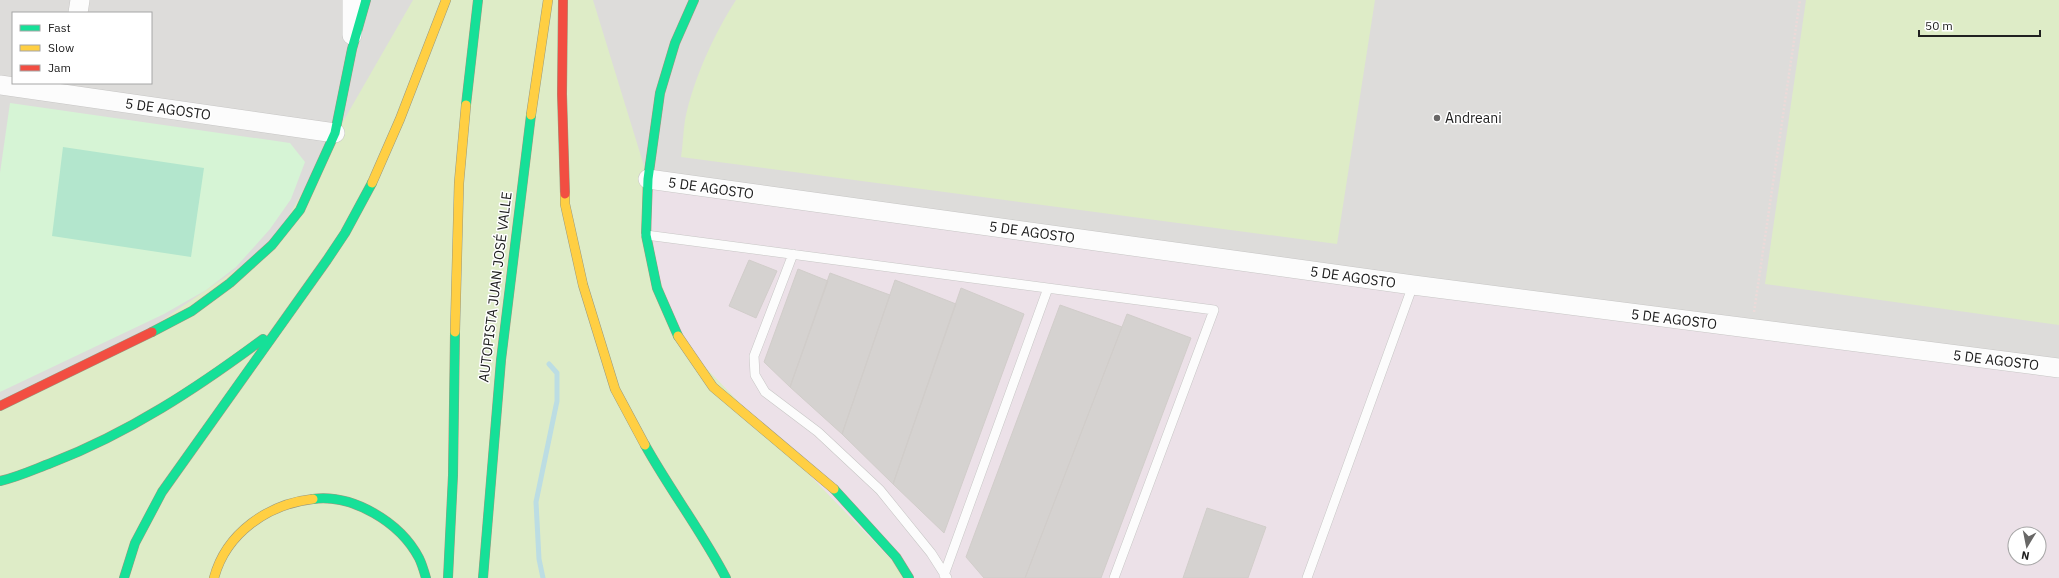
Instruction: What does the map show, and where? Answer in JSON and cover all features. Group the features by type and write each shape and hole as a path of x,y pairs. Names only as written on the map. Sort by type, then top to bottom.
{"main road":[{"path":"0,406 123,347 192,311 230,283 272,245 300,210 335,133 352,49 366,0"},
{"path":"124,578 144,522 170,479 308,290 345,232 382,166 446,0"},
{"path":"448,578 453,475 454,295 460,183 468,78 478,0"},
{"name":"AUTOPISTA JUAN JOSÉ VALLE","path":"483,578 489,480 500,362 534,92 548,0"},
{"path":"563,0 562,94 566,204 583,285 615,389 662,472 712,551 726,578"},
{"path":"694,0 675,43 660,93 648,179 646,235 657,288 680,341 713,387 838,493 896,557 909,578"},
{"path":"0,481 64,459 123,431 174,403 281,325"},
{"path":"214,578 216,570 229,545 260,515 284,503 313,498 342,499 376,513 402,534 419,558 426,578"}],"street":[{"path":"78,12 80,0"},
{"path":"352,0 352,49"},
{"name":"5 DE AGOSTO","path":"0,85 67,89 335,133"},
{"name":"5 DE AGOSTO","path":"648,179 1413,285 2059,368"}],"lane":[{"path":"646,235 1214,310 1114,578"},
{"path":"793,254 754,356 755,375 765,392 818,432 880,490 931,553 945,576"},
{"path":"1307,578 1413,285"},
{"path":"945,576 1048,288"}],"path":[{"path":"1752,328 1800,0"}],"shaded area":[{"path":"0,0 2059,0 2059,578 0,578"},
{"path":"648,179 2059,368 2059,578 909,578 713,387 657,288"}],"green space":[{"path":"413,0 593,0 648,179 646,235 680,341 909,578 0,578 0,406 123,347 272,245"},
{"path":"736,0 1375,0 1337,244 681,157 685,120 693,89 712,42"},
{"path":"1806,0 2059,0 2059,325 1765,284"},
{"path":"10,103 290,143 305,162 291,199 270,229 236,267 206,290 164,314 0,392 0,173"},
{"path":"63,147 204,168 191,257 52,236"}],"building":[{"path":"749,260 777,271 756,318 729,306"},
{"path":"798,269 828,281 790,387 764,362"},
{"path":"830,273 890,295 842,434 790,387"},
{"path":"895,280 956,304 893,484 842,434"},
{"path":"961,288 1024,314 944,533 893,484"},
{"path":"1060,305 1122,327 1025,578 984,578 966,557"},
{"path":"1127,314 1191,338 1101,578 1025,578"},
{"path":"1207,508 1266,527 1248,578 1183,578"}],"waterway":[{"path":"543,578 539,559 536,502 557,401 557,373 549,364"}],"traffic: fast":[{"path":"152,332 192,311 230,283 272,245 300,210 335,133 352,49 366,0"},
{"path":"466,105 478,0"},
{"path":"678,336 657,288 646,235 648,179 660,93 675,43 694,0"},
{"path":"483,578 501,360 531,115"},
{"path":"124,578 135,543 162,492 327,260 345,233 372,183"},
{"path":"448,578 453,475 455,332"},
{"path":"0,481 26,473 80,451 135,424 213,375 263,339"},
{"path":"645,445 707,544 726,578"},
{"path":"834,489 896,557 909,578"},
{"path":"313,499 344,501 374,513 388,522 411,545 420,560 426,578"}],"traffic: slow":[{"path":"372,183 400,119 446,0"},
{"path":"531,115 548,0"},
{"path":"455,332 459,183 466,105"},
{"path":"565,194 565,204 583,285 615,389 645,445"},
{"path":"678,336 713,387 834,489"},
{"path":"214,578 228,547 251,524 265,514 280,507 313,499"}],"traffic: jam":[{"path":"563,0 562,94 565,194"},
{"path":"0,406 152,332"}],"place":[{"name":"Andreani","path":"1437,118"}]}
